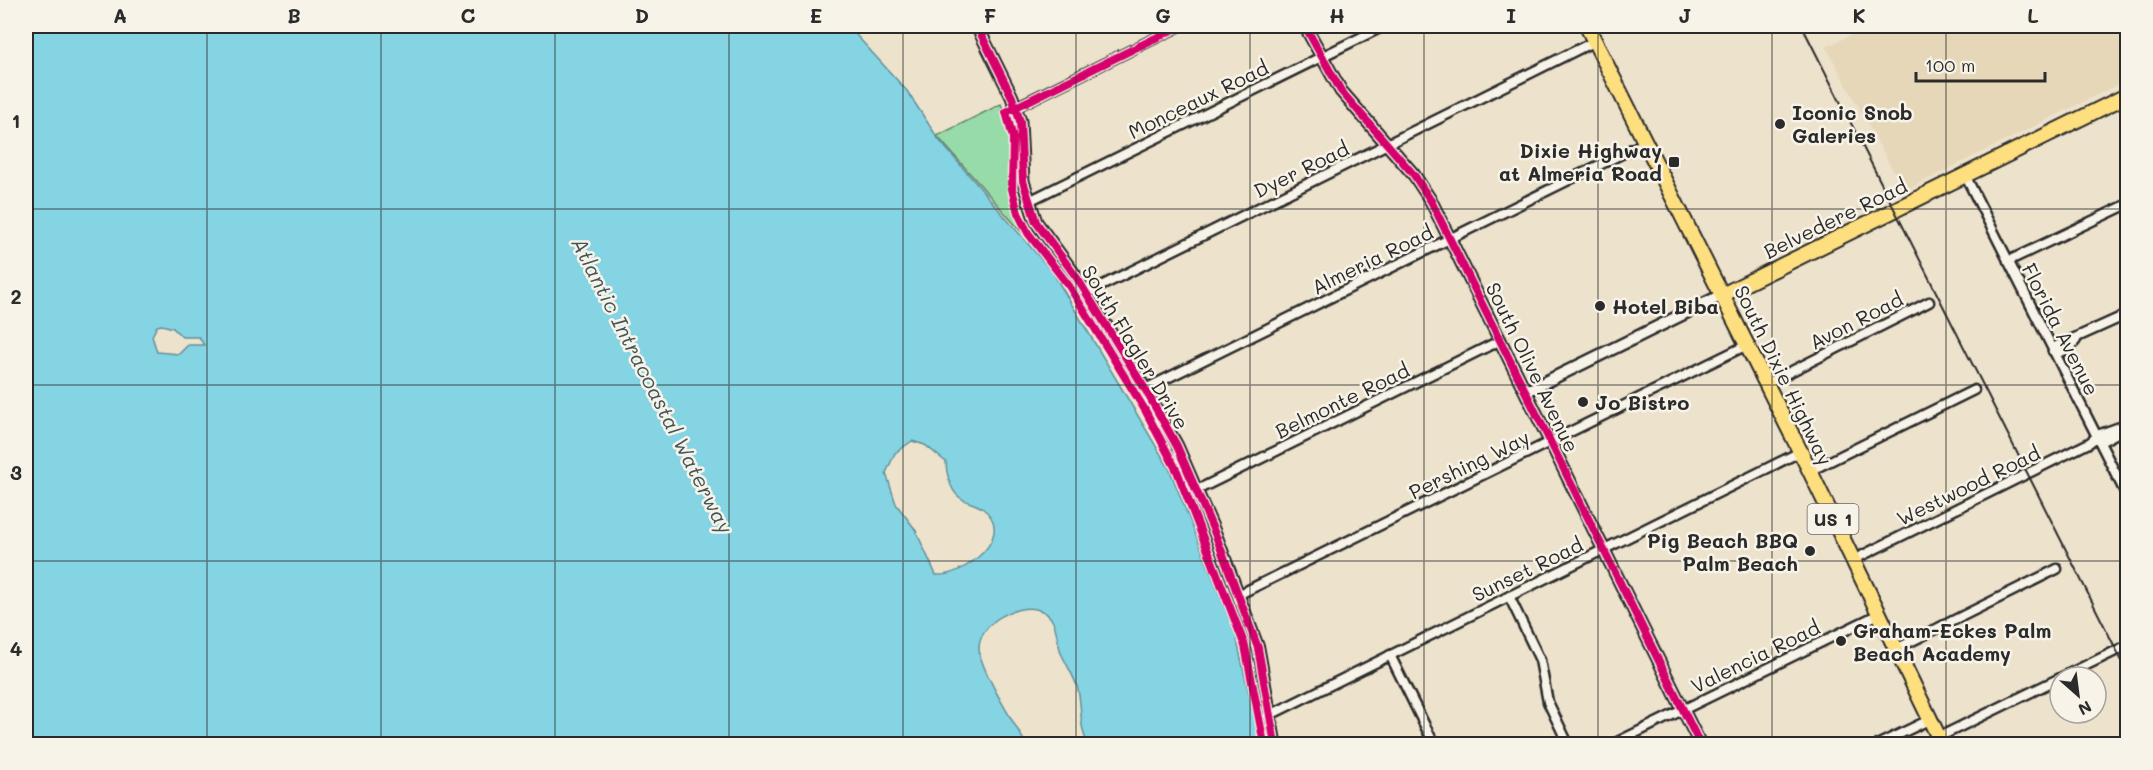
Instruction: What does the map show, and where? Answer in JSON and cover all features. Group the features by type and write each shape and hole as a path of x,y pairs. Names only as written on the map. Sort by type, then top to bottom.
{"main road":[{"name":"South Dixie Highway","path":"1587,26 1810,471 1941,741"},
{"name":"Belvedere Road","path":"1722,295 2127,95"}],"street":[{"name":"South Flagler Drive","path":"977,26 1016,107 1023,136 1023,181 1027,202 1043,234 1087,293 1145,389 1197,490 1258,648 1268,716 1275,744"},
{"path":"1016,107 1180,26"},
{"name":"South Olive Avenue","path":"1305,26 1320,57 1346,98 1424,188 1502,340 1700,744"},
{"name":"Monceaux Road","path":"1027,202 1384,26"},
{"name":"Dyer Road","path":"1087,293 1595,41"},
{"name":"Almeria Road","path":"1145,389 1646,142"},
{"name":"Florida Avenue","path":"1965,175 2127,498"},
{"path":"2009,264 2127,204"},
{"name":"Belvedere Road","path":"1527,391 1722,295"},
{"name":"Avon Road","path":"1766,384 1929,302"},
{"path":"2053,351 2057,353 2068,349 2076,339 2127,314"},
{"name":"Belmonte Road","path":"1197,490 1502,340"},
{"name":"Pershing Way","path":"1238,595 1747,345"},
{"path":"1810,471 1974,390"},
{"name":"Westwood Road","path":"1853,560 2097,439 2104,440 2117,433 2123,426"},
{"name":"Sunset Road","path":"1268,716 1800,452"},
{"path":"1896,649 2057,569"},
{"path":"1509,596 1540,660 1548,702 1568,744"},
{"name":"Valencia Road","path":"1613,744 1879,614"},
{"path":"2086,665 2127,645"},
{"path":"1390,655 1434,744"},
{"path":"1941,741 2048,684"},
{"path":"1879,744 1930,719"}],"shaded area":[{"path":"1871,26 2127,26 2127,80 1904,191 1826,47"}],"green space":[{"path":"1001,104 1010,137 1013,199 1020,220 1034,246 937,136"}],"water":[{"name":"Atlantic Intracoastal Waterway","path":"26,26 848,26 907,91 939,140 1053,273 1169,468 1236,636 1260,744 1088,744 1083,730 1077,686 1061,653 1053,622 1046,613 1036,609 1024,609 999,618 988,627 981,637 979,649 991,683 1026,744 26,744","holes":["157,326 173,328 182,337 199,337 204,345 188,345 179,354 157,352 152,336","912,441 925,445 946,462 949,480 955,493 982,508 992,520 994,533 988,546 972,562 953,573 936,575 915,529 896,504 886,473 895,453"]}],"railway":[{"path":"1802,26 2128,673"}],"cycle path":[{"path":"977,26 1012,97 1020,121 1023,181 1036,222 1077,278 1145,389 1177,446 1216,536 1258,648 1275,744"},
{"path":"1180,26 1006,112 1013,138 1012,189 1018,213 1028,233 1069,286 1145,410 1177,471 1245,646 1264,744"},
{"path":"1305,26 1341,91 1414,175 1431,201 1700,744"}],"place":[{"name":"Iconic Snob Galeries","path":"1780,124"},
{"name":"Dixie Highway at Almeria Road","path":"1674,162"},
{"name":"Hotel Biba","path":"1600,306"},
{"name":"Jo Bistro","path":"1583,402"},
{"name":"Pig Beach BBQ Palm Beach","path":"1810,551"},
{"name":"Graham-Eckes Palm Beach Academy","path":"1841,641"}]}
